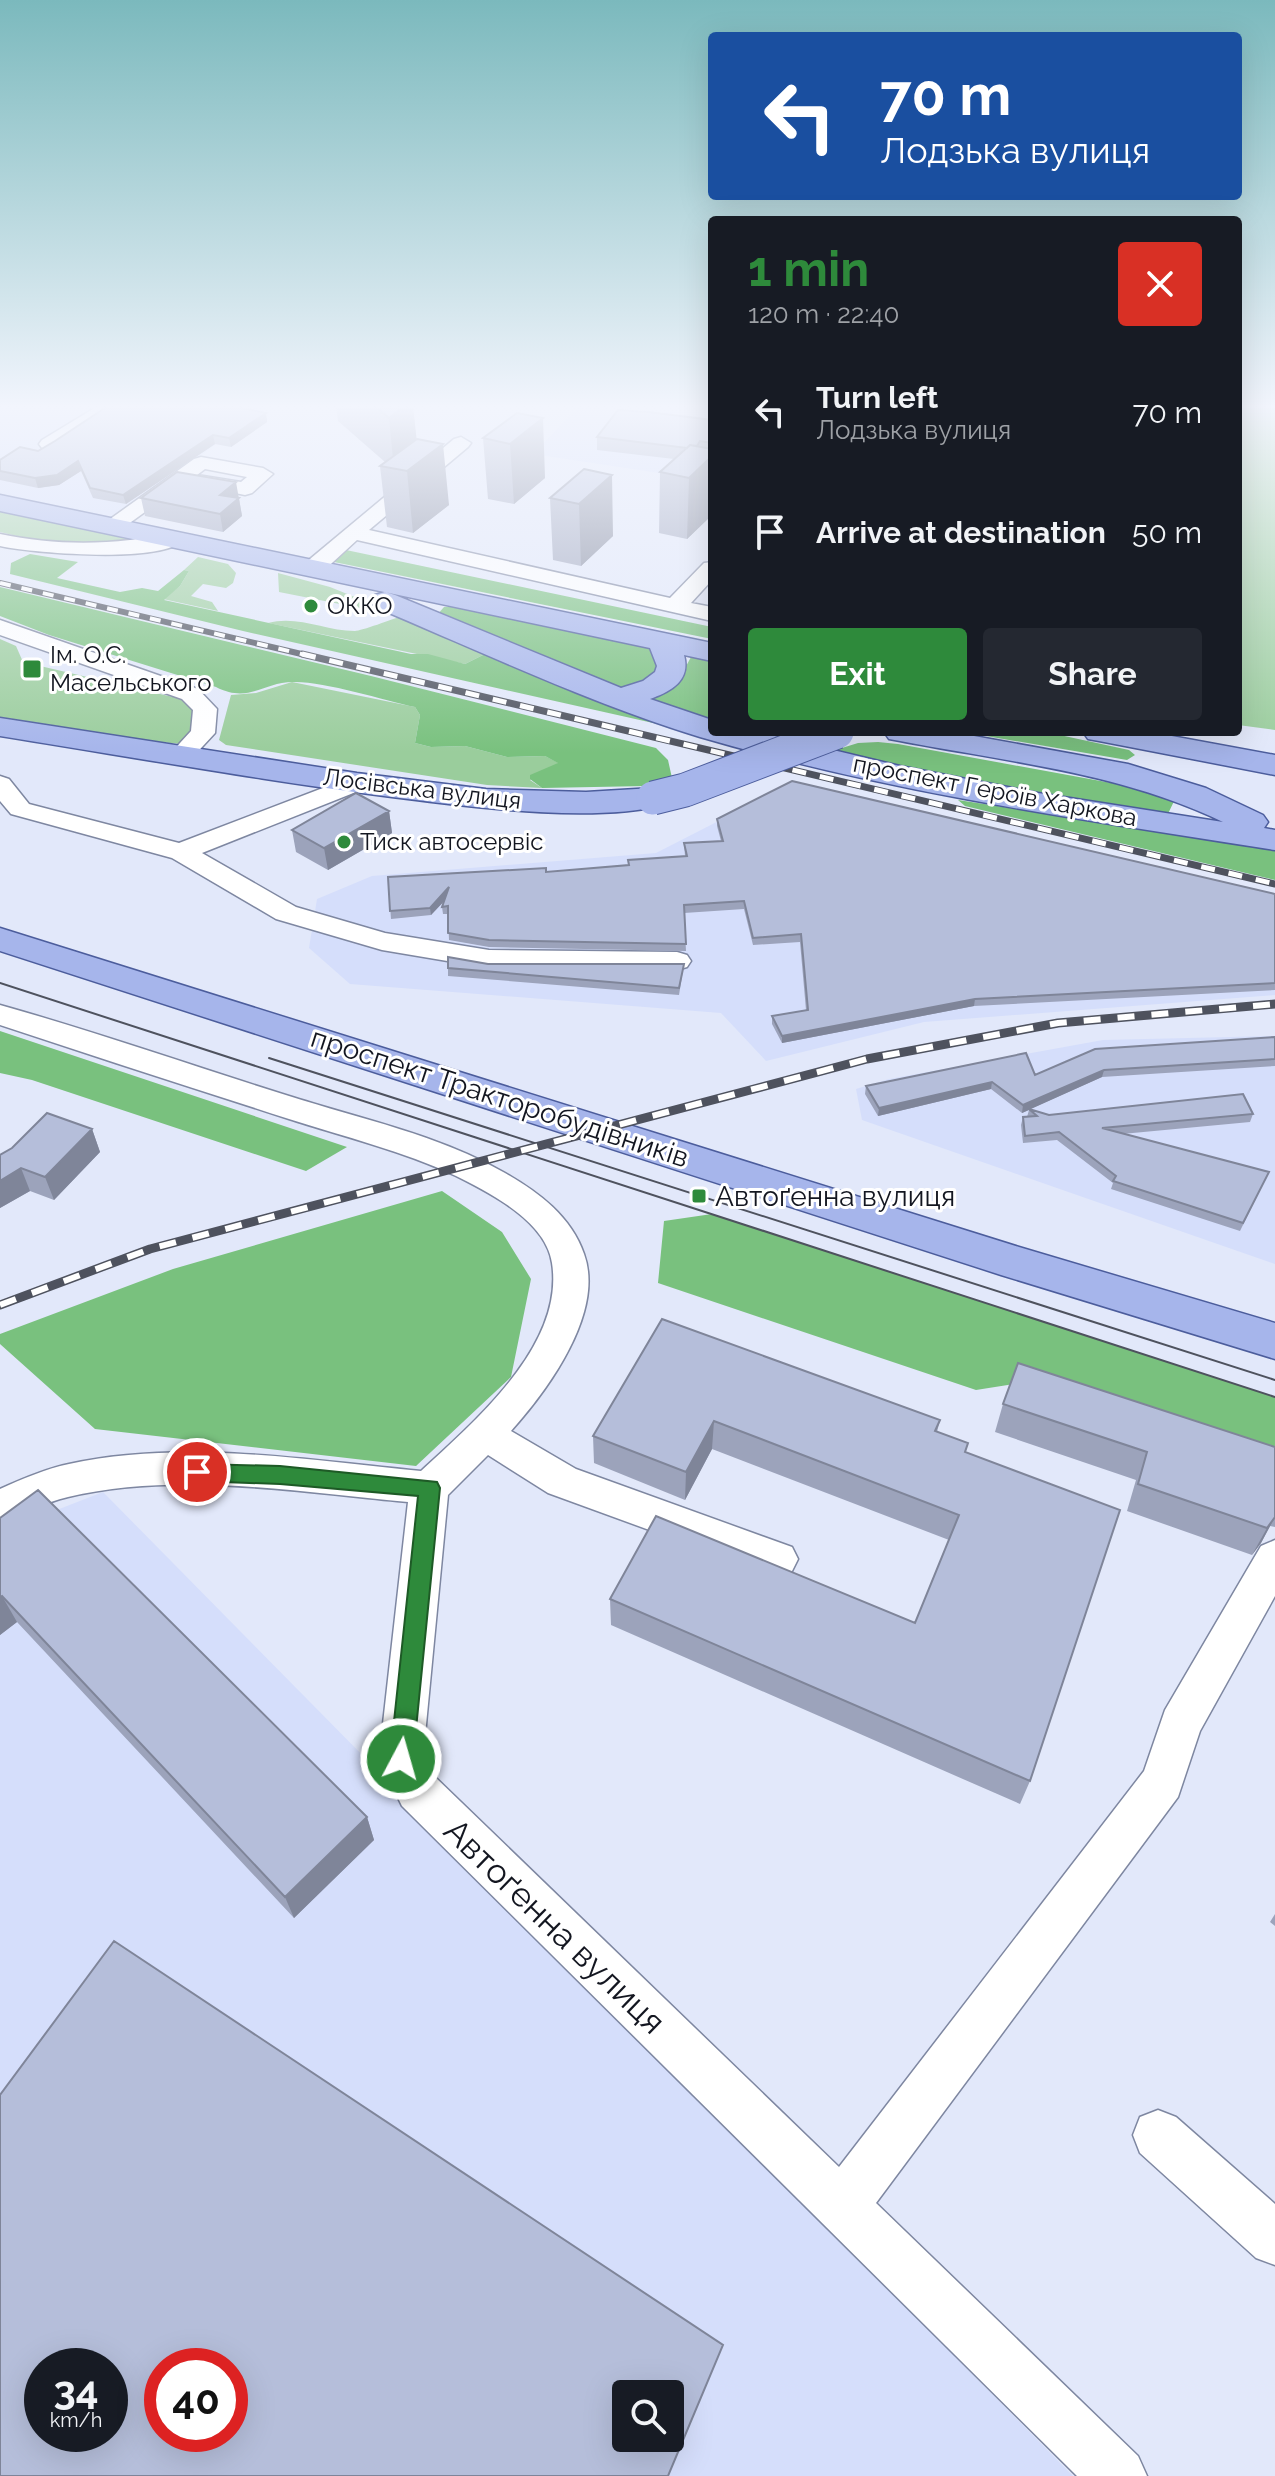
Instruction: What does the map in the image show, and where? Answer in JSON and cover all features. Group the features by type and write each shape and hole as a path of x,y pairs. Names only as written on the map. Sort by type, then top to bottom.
{"main road":[{"path":"91,522 708,651"},
{"path":"316,570 618,698 708,729"},
{"path":"433,621 432,611 441,604 489,603"},
{"path":"618,698 660,684 668,677 673,669 673,659 660,641"},
{"name":"Лосівська вулиця","path":"0,727 357,783 517,801 653,798 685,790 827,736"},
{"name":"проспект Героїв Харкова","path":"735,736 900,776 992,794 1275,837"},
{"path":"922,736 1128,774 1215,779 1275,773"},
{"path":"1127,736 1275,765"},
{"path":"1128,774 1208,801 1275,837"},
{"name":"проспект Тракторобудівників","path":"0,939 1017,1263 1275,1341"}],"street":[{"path":"113,526 119,522"},
{"path":"316,570 367,522"},
{"path":"353,533 708,613"},
{"path":"0,540 63,551 138,546 173,540"},
{"path":"675,606 708,572"},
{"path":"0,627 190,694 205,709 203,733 181,755"},
{"path":"181,852 357,783"},
{"path":"0,784 20,809 181,852 286,913 382,941 489,959 677,961"},
{"path":"0,1015 433,1154 489,1180 536,1211 559,1235 570,1266 570,1290 553,1341 539,1370 486,1435 429,1488 280,1475 170,1471 73,1479 0,1506"},
{"path":"486,1435 562,1481 778,1559"},
{"name":"Автоґенна вулиця","path":"429,1488 401,1759 418,1791 1118,2476"},
{"path":"842,2206 1162,1782 1180,1724 1275,1558"},
{"path":"1158,2135 1275,2239"}],"shaded area":[{"path":"789,785 1275,904 1275,995 924,1022 766,1061 721,1013 350,984 309,948 317,899 372,876 656,853"},
{"path":"1275,1036 1275,1264 862,1120 856,1089 889,1079 1103,1040"},
{"path":"103,1492 1073,2476 0,2476 0,1550 49,1513"}],"green space":[{"path":"0,522 49,522 129,539 51,544 0,532"},
{"path":"1242,522 1275,522 1275,730 1242,726"},
{"path":"346,550 708,626 708,638 334,562"},
{"path":"30,554 78,562 57,578 120,592 142,588 158,591 184,570 189,571 180,586 164,600 465,664 489,652 671,727 243,631 10,574 11,563"},
{"path":"198,557 228,564 236,573 233,583 226,588 203,584 191,596 212,602 218,611 163,599 180,586 189,571 184,570"},
{"path":"278,573 330,587 372,604 365,609 279,592"},
{"path":"0,587 656,748 668,760 672,778 646,786 542,788 530,779 530,775 558,763 545,756 507,757 465,746 431,747 415,743 420,715 415,707 306,682 282,683 247,693 228,692 49,635 0,616"},
{"path":"458,606 654,649 661,670 641,683 612,689 437,615 444,607"},
{"path":"402,616 489,652 465,664 268,623 301,622 355,631"},
{"path":"0,639 16,646 23,662 203,704 192,745 0,717"},
{"path":"691,657 708,661 708,722 642,701 677,683"},
{"path":"292,682 415,707 420,715 415,743 431,747 465,746 507,757 545,756 559,763 530,780 542,788 487,785 226,745 219,740 231,695 256,693"},
{"path":"986,736 1064,736 1129,750 1135,755 1127,760"},
{"path":"878,742 1177,795 1165,820 829,752 858,743"},
{"path":"958,800 1275,849 1275,880 965,806"},
{"path":"0,1031 347,1147 306,1171 32,1080 0,1073"},
{"path":"442,1191 502,1232 531,1279 511,1377 416,1466 95,1429 0,1344 0,1334 173,1269"},
{"path":"712,1214 1275,1397 1275,1470 1014,1384 976,1390 658,1283 664,1221"}],"building":[{"path":"792,781 1275,894 1275,983 975,999 782,1036 772,1016 808,1010 801,934 753,938 744,901 684,905 686,944 489,940 448,933 448,906 442,907 449,887 430,908 390,911 388,877 546,868 546,872 629,865 628,860 687,856 684,843 723,841 717,819"},
{"path":"356,793 389,811 324,848 292,830"},
{"path":"448,957 488,964 684,964 679,988 448,968"},
{"path":"1275,1037 1275,1059 1104,1070 1023,1105 992,1082 879,1108 866,1086 1026,1053 1035,1075 1095,1049"},
{"path":"1243,1094 1253,1114 1102,1128 1269,1172 1243,1223 1113,1181 1116,1176 1059,1132 1025,1136 1023,1117 1037,1116 1029,1109 1049,1115"},
{"path":"47,1113 92,1129 45,1177 21,1168 0,1181 0,1155 12,1148"},
{"path":"662,1319 940,1420 935,1431 968,1443 965,1452 1120,1510 1030,1781 610,1599 656,1516 915,1623 959,1515 714,1421 686,1472 593,1436"},
{"path":"1018,1363 1275,1447 1275,1517 1267,1528 1138,1484 1147,1452 1003,1404"},
{"path":"38,1490 367,1817 285,1897 0,1597 0,1518"},
{"path":"114,1941 723,2345 684,2438 684,2380 612,2380 612,2452 678,2452 668,2476 0,2476 0,2095"}],"tram line":[{"path":"0,983 1275,1397"},
{"path":"269,1058 1275,1380"}],"railway":[{"path":"0,583 310,656"},
{"path":"302,654 1275,884"},
{"path":"0,1305 150,1249 867,1059 1058,1023 1275,1004"}],"place":[{"name":"ОККО","path":"311,606"},
{"name":"Ім. О.С. Масельського","path":"32,669"},
{"name":"Тиск автосервіс","path":"344,842"},
{"name":"Автоґенна вулиця","path":"699,1196"}],"route":[{"path":"197,1472 280,1475 429,1488 401,1759"}]}
